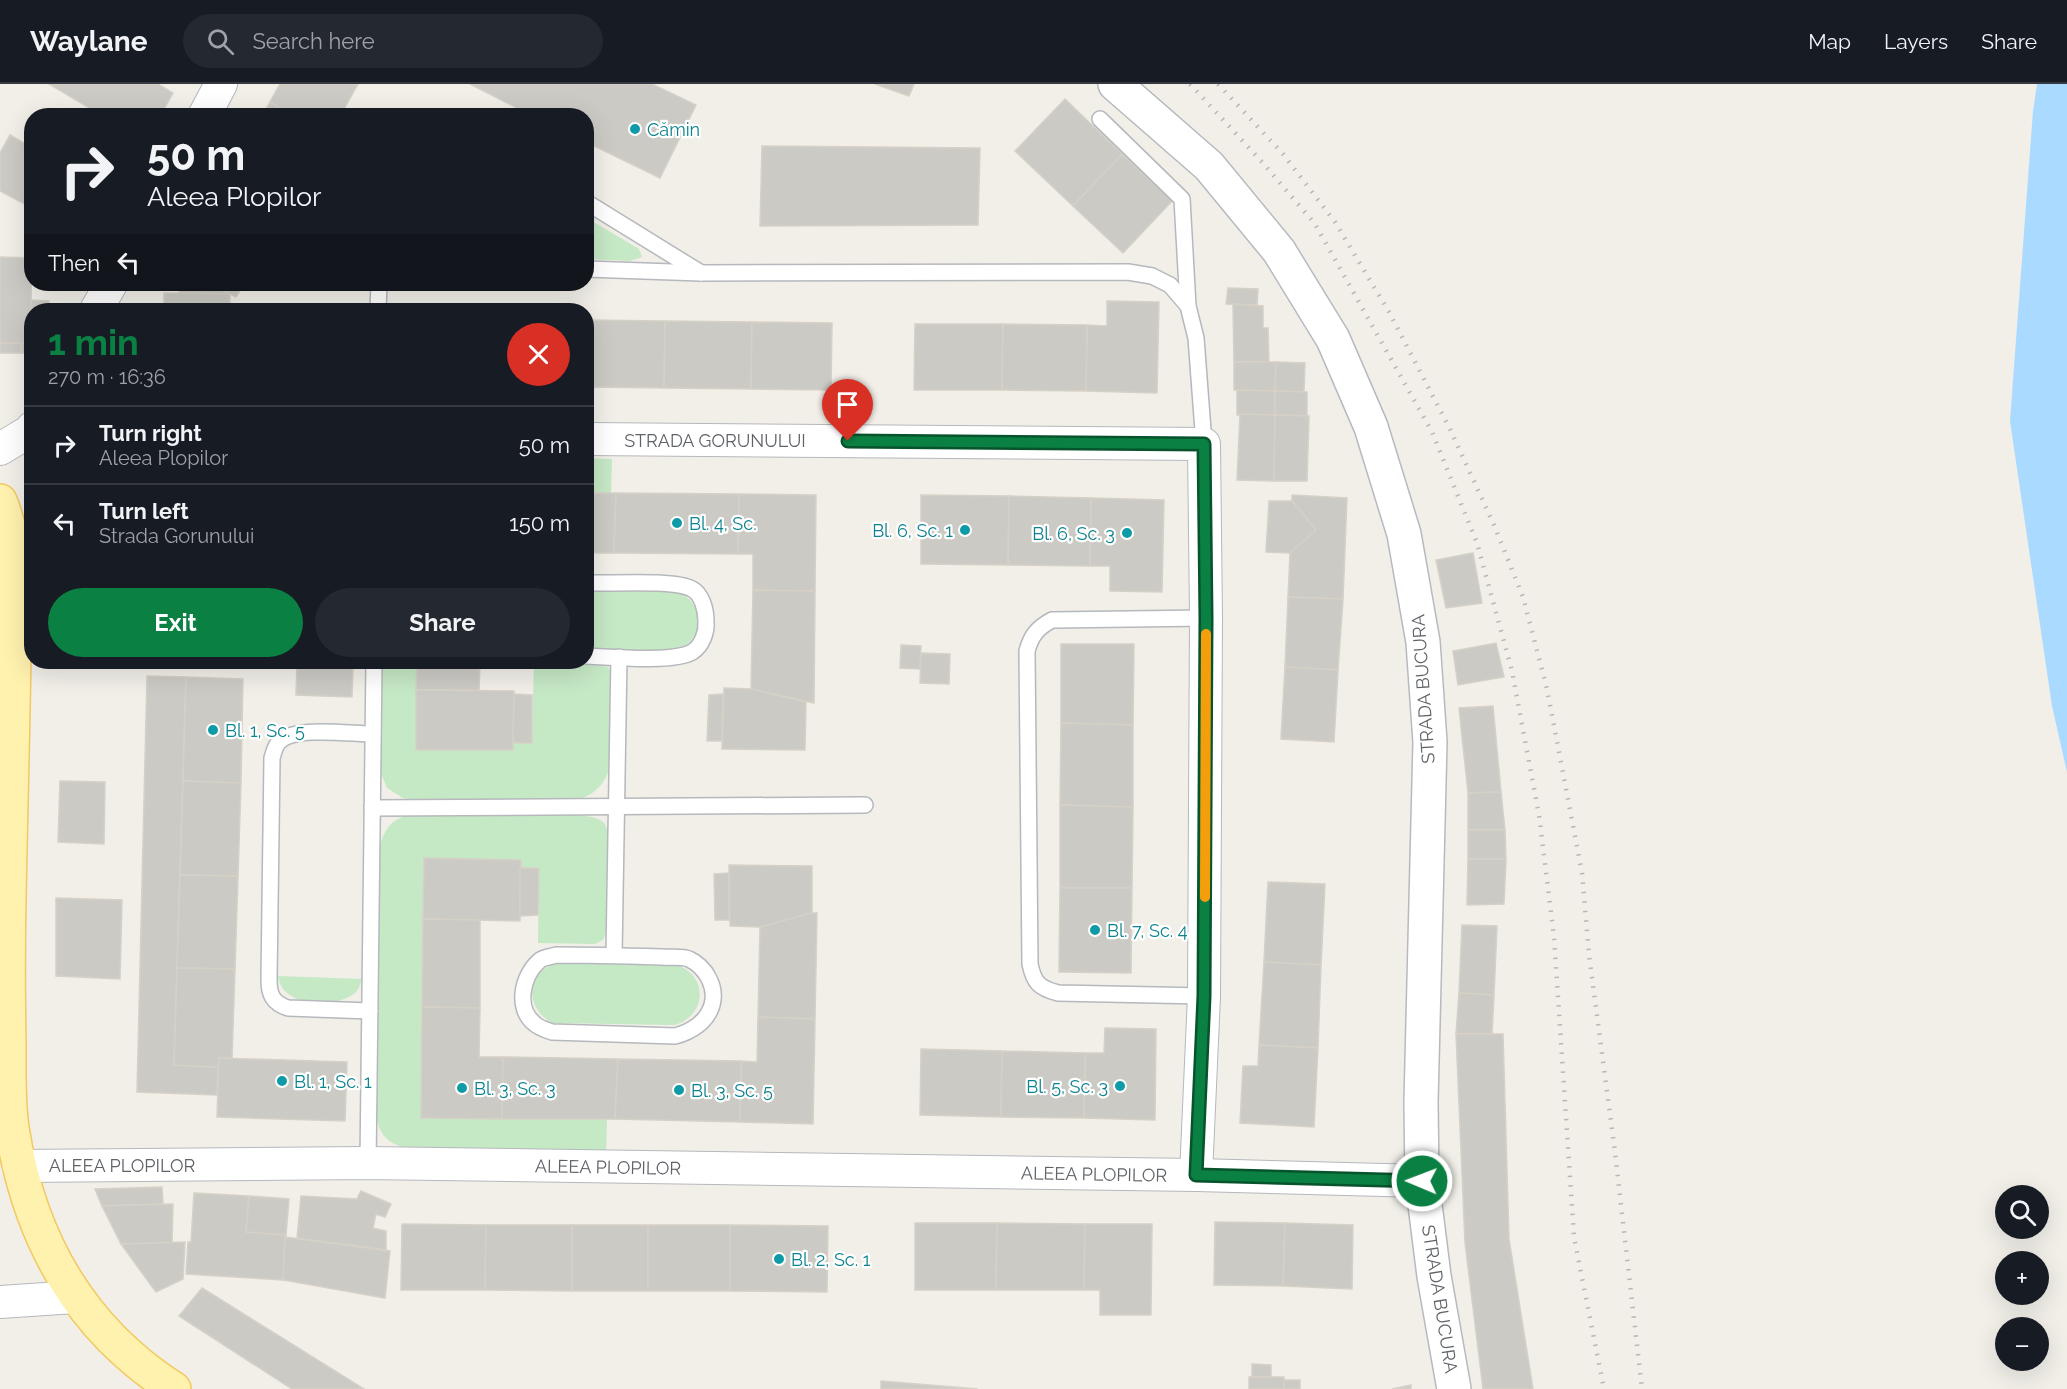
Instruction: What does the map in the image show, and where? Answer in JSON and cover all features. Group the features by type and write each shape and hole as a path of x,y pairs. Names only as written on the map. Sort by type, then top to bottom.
{"main road":[{"name":"STRADA BUCURA","path":"1115,84 1209,166 1279,251 1333,339 1371,428 1404,534 1423,642 1430,742 1421,1102 1422,1181 1434,1276 1454,1389"},
{"path":"0,501 12,544 15,580 7,625 4,974 9,1091 19,1166 43,1239 75,1297 98,1325 127,1354 174,1389"}],"street":[{"path":"208,108 221,84"},
{"path":"0,449 24,434"},
{"name":"STRADA GORUNULUI","path":"594,439 1204,444"},
{"path":"1196,1175 1204,996 1206,618 1204,444"},
{"name":"ALEEA PLOPILOR","path":"19,1166 368,1163 1196,1175 1422,1181"},
{"path":"0,1302 75,1297"}],"lane":[{"path":"1100,119 1182,199 1188,306 1196,338 1204,444"},
{"path":"594,207 701,273"},
{"path":"594,269 701,273 1128,272 1152,276 1170,285 1188,306"},
{"path":"594,584 676,584 693,589 703,602 707,622 703,642 692,652 677,657 594,656"},
{"path":"1204,996 1058,993 1044,990 1033,979 1030,964 1027,651 1031,637 1042,626 1052,621 1206,618"},
{"path":"614,955 619,657"},
{"path":"368,1163 374,669"},
{"path":"370,1011 288,1008 278,1005 269,990 269,980 272,758 275,748 280,741 290,735 302,733 373,734"},
{"path":"372,808 865,805"},
{"path":"556,955 614,955 688,959 707,974 712,985 712,1004 706,1018 690,1033 675,1036 552,1032 536,1025 528,1015 523,1003 524,982 540,959 556,955"}],"green space":[{"path":"594,222 639,249 642,257 630,261 594,259"},
{"path":"594,458 612,459 611,493 594,493"},
{"path":"594,591 680,592 695,607 698,624 691,640 674,652 594,650"},
{"path":"594,664 608,667 612,674 611,764 599,787 589,795 577,800 414,800 403,798 387,788 379,768 382,669 417,669 416,750 513,750 513,743 532,742 534,669 594,669"},
{"path":"577,814 595,818 604,823 609,843 607,930 603,940 595,944 538,943 539,868 520,868 520,860 424,859 421,1118 607,1119 606,1155 414,1151 394,1143 384,1136 376,1116 379,849 383,836 393,822 411,815"},
{"path":"555,963 680,966 696,979 700,997 693,1014 675,1025 553,1023 542,1016 535,1005 532,992 537,976"},
{"path":"278,976 362,979 352,995 321,1003 297,999 288,994 281,986"}],"water":[{"path":"2037,84 2067,84 2067,772 2052,706 2010,421 2033,111"}],"building":[{"path":"49,84 158,84 173,93 165,108 90,108"},
{"path":"280,84 358,84 344,108 280,108 270,102"},
{"name":"Cămin","path":"470,84 652,84 696,105 660,178 594,146 594,108 517,108"},
{"path":"875,84 914,84 909,96"},
{"path":"1065,99 1122,154 1073,206 1015,151"},
{"path":"270,102 280,108 267,108"},
{"path":"10,135 24,143 24,204 0,191 0,153"},
{"path":"762,146 980,148 978,225 760,226"},
{"path":"1122,154 1172,201 1123,253 1073,206"},
{"path":"0,257 24,258 24,291 31,291 31,303 24,303 24,343 0,343"},
{"path":"1228,288 1258,289 1257,305 1226,304"},
{"path":"179,291 225,291 230,294 179,293"},
{"path":"225,291 240,291 236,297"},
{"path":"164,293 230,294 230,303 164,303"},
{"path":"31,300 49,301 49,303 31,303"},
{"path":"1107,301 1159,302 1157,393 1086,391 1087,325 1107,326"},
{"path":"1233,304 1263,306 1263,328 1268,328 1269,362 1234,362"},
{"path":"594,320 665,321 664,388 594,387"},
{"path":"665,321 752,322 751,389 664,388"},
{"path":"752,322 832,323 831,390 751,389"},
{"path":"915,324 1003,324 1002,390 914,390"},
{"path":"1003,324 1087,325 1086,391 1002,390"},
{"path":"0,343 21,343 21,353 0,353"},
{"path":"21,343 24,343 24,353 21,353"},
{"path":"1234,362 1276,362 1275,391 1234,390"},
{"path":"1276,362 1305,363 1304,392 1275,391"},
{"path":"1237,390 1275,391 1275,415 1237,415"},
{"path":"1275,391 1307,392 1307,416 1275,415"},
{"path":"1240,414 1275,415 1274,481 1237,480"},
{"path":"1275,415 1309,416 1307,481 1274,481"},
{"path":"594,493 616,493 614,553 594,553"},
{"name":"Bl. 4, Sc.","path":"616,493 739,494 738,554 614,553"},
{"name":"Bl. 4, Sc.","path":"739,494 816,495 815,591 753,590 753,554 738,554"},
{"name":"Bl. 6, Sc. 1","path":"921,495 1009,496 1008,565 921,564"},
{"path":"1292,495 1347,498 1343,599 1288,597 1290,553 1316,530 1292,501"},
{"path":"1009,496 1091,498 1090,566 1008,565"},
{"name":"Bl. 6, Sc. 3","path":"1091,498 1164,500 1162,592 1110,591 1110,566 1090,566"},
{"path":"1269,501 1292,501 1316,530 1290,553 1266,552"},
{"path":"1473,553 1482,603 1446,608 1436,560"},
{"path":"753,590 815,591 814,703 751,689"},
{"path":"1288,597 1343,599 1338,670 1285,667"},
{"path":"1496,643 1504,677 1458,685 1453,651"},
{"path":"1061,644 1134,644 1133,725 1061,723"},
{"path":"901,645 921,646 920,669 900,668"},
{"path":"921,653 950,654 949,684 920,683"},
{"path":"1285,667 1338,670 1334,742 1281,739"},
{"path":"297,669 353,669 352,697 296,695"},
{"path":"417,669 480,669 479,690 416,690"},
{"path":"147,676 186,677 174,1065 218,1067 217,1095 137,1092"},
{"name":"Bl. 1, Sc. 5","path":"186,677 243,679 241,783 183,781"},
{"path":"724,688 751,689 806,702 805,750 722,749"},
{"path":"416,690 514,691 513,750 416,750"},
{"path":"514,694 532,695 532,743 513,743"},
{"path":"723,694 722,741 707,741 709,695"},
{"path":"1493,706 1501,792 1468,793 1459,708"},
{"path":"1061,723 1133,725 1133,807 1060,805"},
{"path":"60,781 105,782 104,844 58,842"},
{"path":"183,781 241,783 238,876 180,875"},
{"path":"1501,792 1505,830 1468,830 1468,793"},
{"path":"1060,805 1133,807 1132,888 1060,888"},
{"path":"1468,830 1505,830 1506,859 1468,859"},
{"path":"424,858 521,860 520,921 423,919"},
{"path":"1468,859 1506,859 1504,904 1467,905"},
{"path":"729,865 812,866 812,913 760,927 730,926"},
{"path":"520,868 539,868 538,915 520,916"},
{"path":"729,873 729,920 715,920 714,874"},
{"path":"180,875 238,876 235,969 177,968"},
{"path":"1268,882 1325,884 1321,965 1264,962"},
{"name":"Bl. 7, Sc. 4","path":"1060,888 1132,888 1131,973 1059,972"},
{"path":"56,898 122,900 120,979 56,976"},
{"path":"817,913 815,1019 758,1017 760,927"},
{"path":"423,919 480,920 480,1008 422,1007"},
{"path":"1462,925 1497,926 1494,995 1459,993"},
{"path":"1264,962 1321,965 1318,1048 1259,1045"},
{"path":"177,968 235,969 232,1058 219,1058 218,1067 174,1065"},
{"path":"1459,993 1494,995 1492,1034 1456,1034"},
{"name":"Bl. 3, Sc. 3","path":"422,1007 480,1008 479,1057 503,1057 502,1119 421,1118"},
{"path":"758,1017 815,1019 813,1124 740,1122 741,1061 757,1062"},
{"name":"Bl. 5, Sc. 3","path":"1105,1028 1156,1029 1155,1120 1084,1118 1085,1053 1104,1053"},
{"path":"1456,1034 1503,1034 1509,1239 1533,1389 1483,1389 1465,1243"},
{"path":"1259,1045 1318,1048 1314,1127 1240,1123 1243,1066 1258,1066"},
{"path":"921,1049 1002,1051 1001,1117 920,1115"},
{"path":"1002,1051 1085,1053 1084,1118 1001,1117"},
{"path":"503,1057 618,1059 615,1119 502,1119"},
{"name":"Bl. 1, Sc. 1","path":"219,1058 347,1062 345,1121 217,1117"},
{"name":"Bl. 3, Sc. 5","path":"618,1059 741,1061 740,1122 615,1119"},
{"path":"162,1187 163,1204 102,1206 95,1189"},
{"path":"361,1191 391,1204 385,1217 376,1214 373,1228 386,1231 386,1250 297,1238 301,1196 357,1199"},
{"path":"194,1193 249,1196 246,1232 286,1235 283,1280 186,1274 188,1242 191,1242"},
{"path":"249,1196 289,1199 286,1235 246,1232"},
{"path":"173,1204 172,1243 121,1244 102,1206"},
{"path":"1215,1222 1285,1223 1283,1286 1214,1285"},
{"path":"915,1223 997,1223 996,1290 915,1290"},
{"path":"997,1223 1085,1224 1084,1290 996,1290"},
{"path":"1285,1223 1353,1225 1352,1289 1283,1286"},
{"path":"402,1224 486,1225 485,1290 401,1290"},
{"path":"1085,1224 1152,1224 1151,1315 1100,1315 1100,1290 1084,1290"},
{"path":"486,1225 572,1225 572,1291 485,1290"},
{"path":"572,1225 648,1225 648,1291 572,1291"},
{"path":"648,1225 730,1225 730,1291 648,1291"},
{"name":"Bl. 2, Sc. 1","path":"730,1225 828,1226 827,1292 730,1291"},
{"path":"285,1237 390,1251 385,1298 283,1280"},
{"path":"185,1242 183,1279 156,1292 121,1244"},
{"path":"202,1288 364,1389 292,1389 179,1316"},
{"path":"1252,1364 1271,1365 1271,1377 1252,1377"},
{"path":"1249,1377 1284,1377 1284,1389 1249,1389"},
{"path":"1284,1380 1300,1380 1300,1389 1284,1389"},
{"path":"881,1381 978,1389 881,1389"},
{"path":"1411,1385 1411,1389 1392,1389"}],"railway":[{"path":"1190,84 1263,163 1315,224 1432,432 1477,543 1512,671 1539,815 1554,937 1574,1237 1604,1389"},
{"path":"1218,84 1283,154 1335,222 1389,312 1450,429 1494,525 1523,597 1547,689 1582,873 1589,955 1615,1152 1642,1389"}],"slow traffic":[{"path":"1205,897 1206,634"}],"place":[{"name":"Cămin","path":"635,129"},
{"name":"Bl. 4, Sc.","path":"677,523"},
{"name":"Bl. 6, Sc. 1","path":"965,530"},
{"name":"Bl. 6, Sc. 3","path":"1127,533"},
{"name":"Bl. 1, Sc. 5","path":"213,730"},
{"name":"Bl. 7, Sc. 4","path":"1095,930"},
{"name":"Bl. 1, Sc. 1","path":"282,1081"},
{"name":"Bl. 5, Sc. 3","path":"1120,1086"},
{"name":"Bl. 3, Sc. 3","path":"462,1088"},
{"name":"Bl. 3, Sc. 5","path":"679,1090"},
{"name":"Bl. 2, Sc. 1","path":"779,1259"}],"route":[{"path":"848,441 1204,444 1206,618 1204,996 1196,1175 1422,1181"}]}
